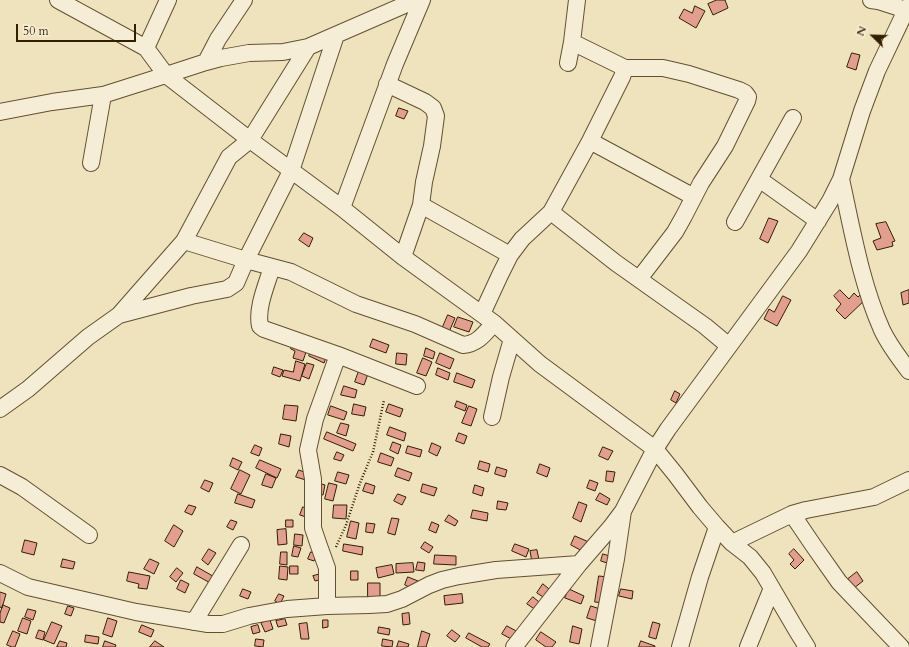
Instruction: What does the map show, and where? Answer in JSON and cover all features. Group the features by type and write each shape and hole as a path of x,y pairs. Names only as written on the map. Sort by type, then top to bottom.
{"street":[{"path":"58,0 146,48 166,76 342,208 403,257 488,318 540,364 655,450 717,527 732,543 750,557 763,573 807,647"},
{"path":"146,48 168,0"},
{"path":"206,62 218,39 244,0"},
{"path":"0,112 52,102 103,95 221,58 249,53 283,52 308,47 416,0"},
{"path":"342,208 395,64 422,0"},
{"path":"568,63 577,0"},
{"path":"514,647 579,564 624,510 655,450 668,429 799,251 830,200 841,179 862,111 877,71 907,8 871,0"},
{"path":"119,315 191,296 227,289 236,283 291,171 336,35"},
{"path":"572,42 625,68 663,68 689,74 739,90 745,93 748,97 725,146 701,183 675,232 639,279"},
{"path":"0,409 28,388 88,337 119,315 184,241 229,156 250,140 308,47"},
{"path":"184,241 291,272 356,304 415,324 463,345 469,345 480,339 488,318 500,275 510,255 522,239 551,212 590,141 625,68"},
{"path":"388,84 425,102 433,108 436,116 421,205 403,257"},
{"path":"91,163 103,95"},
{"path":"735,222 793,118"},
{"path":"590,141 694,197"},
{"path":"759,179 818,221"},
{"path":"841,179 860,265 870,297 883,330 906,363"},
{"path":"421,205 510,255"},
{"path":"551,212 616,263 705,326 729,346"},
{"path":"272,267 261,305 259,320 260,326 264,329 338,355 417,386"},
{"path":"492,417 501,377 512,339"},
{"path":"327,606 327,568 313,528 313,479 308,450 315,419 338,355"},
{"path":"0,475 22,487 89,535"},
{"path":"732,543 792,514 874,497 909,480"},
{"path":"599,647 624,510"},
{"path":"792,514 839,582 901,647"},
{"path":"680,647 704,564 717,527"},
{"path":"194,622 241,545"},
{"path":"0,572 28,587 136,612 208,624 223,624 249,616 287,609 387,604 402,599 429,585 459,576 496,570 579,564"},
{"path":"748,647 772,588"}],"path":[{"path":"327,568 346,525 360,483 373,452 384,400"}],"building":[{"path":"717,0 725,0 728,8 713,15 708,4"},
{"path":"695,6 705,11 696,28 679,18 684,9 692,13"},
{"path":"852,53 860,55 856,70 847,67"},
{"path":"399,108 408,111 404,119 396,116"},
{"path":"769,218 778,221 768,243 760,239"},
{"path":"886,222 895,241 892,242 893,246 877,250 873,241 881,238 876,224"},
{"path":"304,233 313,238 309,247 299,240"},
{"path":"840,290 849,299 854,293 858,297 863,292 868,297 845,319 836,310 841,304 834,296"},
{"path":"909,290 909,303 903,305 901,293"},
{"path":"783,296 791,300 777,326 764,319 769,309 774,312"},
{"path":"448,315 455,318 449,332 442,329"},
{"path":"458,317 473,322 469,332 454,327"},
{"path":"373,339 389,345 386,353 370,347"},
{"path":"293,342 308,346 303,361 293,358 295,351 291,349"},
{"path":"312,348 327,355 324,363 309,356"},
{"path":"426,348 435,352 433,359 424,356"},
{"path":"397,353 407,354 406,365 396,364"},
{"path":"440,353 454,359 450,369 436,363"},
{"path":"423,358 432,362 426,376 417,373"},
{"path":"296,361 305,364 300,381 282,376 284,370 293,372"},
{"path":"307,363 314,365 309,379 302,376"},
{"path":"274,367 283,370 280,377 272,374"},
{"path":"360,368 369,371 364,385 355,382"},
{"path":"438,368 450,373 448,380 436,375"},
{"path":"457,373 475,380 472,388 454,382"},
{"path":"344,386 357,390 355,398 341,395"},
{"path":"675,391 680,394 676,403 671,400"},
{"path":"457,401 467,405 465,411 455,407"},
{"path":"354,404 366,407 364,416 352,414"},
{"path":"389,404 403,409 400,417 386,412"},
{"path":"285,405 298,406 296,421 283,419"},
{"path":"331,406 347,412 344,420 328,415"},
{"path":"469,406 477,409 471,426 462,423"},
{"path":"341,423 349,425 346,436 337,433"},
{"path":"390,427 406,433 404,441 387,435"},
{"path":"327,432 356,444 353,451 324,439"},
{"path":"459,433 467,436 464,444 456,441"},
{"path":"281,434 291,436 289,447 279,444"},
{"path":"393,442 401,445 398,454 390,450"},
{"path":"432,443 441,447 437,456 429,452"},
{"path":"255,445 262,448 259,456 251,453"},
{"path":"408,446 422,450 420,457 406,453"},
{"path":"603,447 613,451 608,460 599,456"},
{"path":"337,452 344,455 341,461 334,459"},
{"path":"381,453 394,458 391,466 378,462"},
{"path":"233,458 242,462 238,470 230,466"},
{"path":"260,460 281,469 277,478 256,468"},
{"path":"480,461 490,464 488,472 478,469"},
{"path":"540,464 550,468 547,477 537,473"},
{"path":"497,467 507,470 505,477 495,474"},
{"path":"398,468 412,473 409,481 395,476"},
{"path":"240,470 250,475 241,494 231,489"},
{"path":"299,470 311,475 309,481 296,477"},
{"path":"607,471 615,472 613,482 606,481"},
{"path":"338,472 349,475 346,484 335,481"},
{"path":"266,474 276,478 272,488 262,485"},
{"path":"205,480 213,483 209,492 201,488"},
{"path":"590,480 598,483 595,491 587,488"},
{"path":"319,483 325,485 323,495 317,494"},
{"path":"329,483 337,485 333,501 325,499"},
{"path":"366,483 375,486 373,494 363,491"},
{"path":"423,484 437,488 434,496 421,492"},
{"path":"475,485 484,488 482,496 473,493"},
{"path":"600,493 610,499 607,505 596,500"},
{"path":"238,494 255,500 252,508 235,503"},
{"path":"398,494 406,497 402,505 394,501"},
{"path":"498,501 508,503 506,510 497,509"},
{"path":"579,502 587,505 581,522 573,518"},
{"path":"189,505 196,507 192,515 185,512"},
{"path":"334,505 347,505 346,519 333,518"},
{"path":"303,507 309,509 306,517 300,515"},
{"path":"473,510 488,513 487,521 471,518"},
{"path":"449,515 458,521 455,526 445,521"},
{"path":"392,518 399,519 395,535 388,533"},
{"path":"231,520 237,522 233,530 227,527"},
{"path":"286,520 293,520 293,527 286,527"},
{"path":"351,521 359,523 356,539 347,537"},
{"path":"432,522 439,525 436,533 429,530"},
{"path":"367,523 375,524 373,533 366,532"},
{"path":"174,525 183,531 174,547 165,541"},
{"path":"286,529 287,544 278,545 277,530"},
{"path":"295,534 303,535 302,546 294,545"},
{"path":"575,536 591,543 586,553 571,545"},
{"path":"25,540 37,543 34,555 22,552"},
{"path":"425,542 433,547 429,553 421,548"},
{"path":"344,544 363,547 362,555 343,551"},
{"path":"515,544 529,549 526,557 512,551"},
{"path":"294,546 301,548 298,557 292,556"},
{"path":"209,549 216,553 208,565 202,560"},
{"path":"794,549 804,560 795,569 790,564 794,560 789,554"},
{"path":"537,550 539,560 532,562 530,551"},
{"path":"281,552 287,552 287,565 280,564"},
{"path":"311,552 317,554 314,561 308,559"},
{"path":"603,554 613,557 610,564 601,561"},
{"path":"435,555 456,556 456,565 434,564"},
{"path":"63,559 75,562 73,569 61,567"},
{"path":"150,559 159,563 154,574 144,569"},
{"path":"418,562 425,563 424,571 416,570"},
{"path":"413,563 414,572 396,573 396,564"},
{"path":"392,565 394,574 378,578 376,568"},
{"path":"280,566 288,567 287,580 279,579"},
{"path":"290,566 298,566 298,574 290,574"},
{"path":"197,567 218,579 214,585 194,574"},
{"path":"177,568 183,573 176,582 170,577"},
{"path":"351,571 358,571 358,580 351,580"},
{"path":"129,572 150,576 147,589 138,588 139,584 127,581"},
{"path":"857,572 863,581 854,588 848,579"},
{"path":"321,574 323,579 315,581 313,576"},
{"path":"599,576 607,577 604,603 595,602"},
{"path":"408,577 418,581 415,590 405,585"},
{"path":"181,580 189,584 185,593 177,589"},
{"path":"368,583 380,583 380,602 368,602"},
{"path":"543,584 554,593 549,601 537,593"},
{"path":"243,589 251,592 248,599 240,596"},
{"path":"569,589 584,596 581,604 565,598"},
{"path":"621,589 633,591 632,599 619,596"},
{"path":"0,592 6,594 2,608 0,607"},
{"path":"279,594 284,596 280,604 275,601"},
{"path":"462,594 463,603 445,605 444,596"},
{"path":"533,597 544,606 539,612 527,604"},
{"path":"3,605 10,608 4,623 0,622 0,614"},
{"path":"68,606 74,608 71,616 65,614"},
{"path":"591,606 600,609 597,621 587,618"},
{"path":"28,609 36,611 33,620 25,617"},
{"path":"409,613 410,624 403,625 402,614"},
{"path":"23,618 31,621 27,634 18,631"},
{"path":"108,618 117,621 112,637 103,634"},
{"path":"285,619 287,625 278,627 276,621"},
{"path":"270,620 273,629 265,632 261,623"},
{"path":"323,620 328,620 328,627 323,628"},
{"path":"52,622 62,626 54,644 44,640"},
{"path":"653,622 660,624 656,639 649,637"},
{"path":"307,623 309,639 301,639 299,624"},
{"path":"142,625 154,630 151,637 139,632"},
{"path":"258,625 260,632 253,634 251,627"},
{"path":"507,626 520,633 515,641 502,634"},
{"path":"573,626 582,629 579,644 570,642"},
{"path":"379,627 390,629 389,635 378,633"},
{"path":"39,630 45,632 43,640 36,638"},
{"path":"452,630 460,636 455,642 447,636"},
{"path":"13,631 20,634 15,647 7,645"},
{"path":"422,631 430,634 426,647 418,647"},
{"path":"541,632 556,642 552,647 546,647 536,640"},
{"path":"469,633 490,644 488,647 482,647 466,638"},
{"path":"86,635 99,637 98,644 85,642"},
{"path":"256,639 264,640 263,647 255,646"},
{"path":"383,639 393,641 392,647 382,646"},
{"path":"60,641 67,643 66,647 57,647"},
{"path":"105,641 116,645 115,647 103,647"},
{"path":"155,641 164,647 150,647"},
{"path":"399,641 409,644 408,647 397,647"},
{"path":"641,641 655,646 655,647 639,647"}]}
